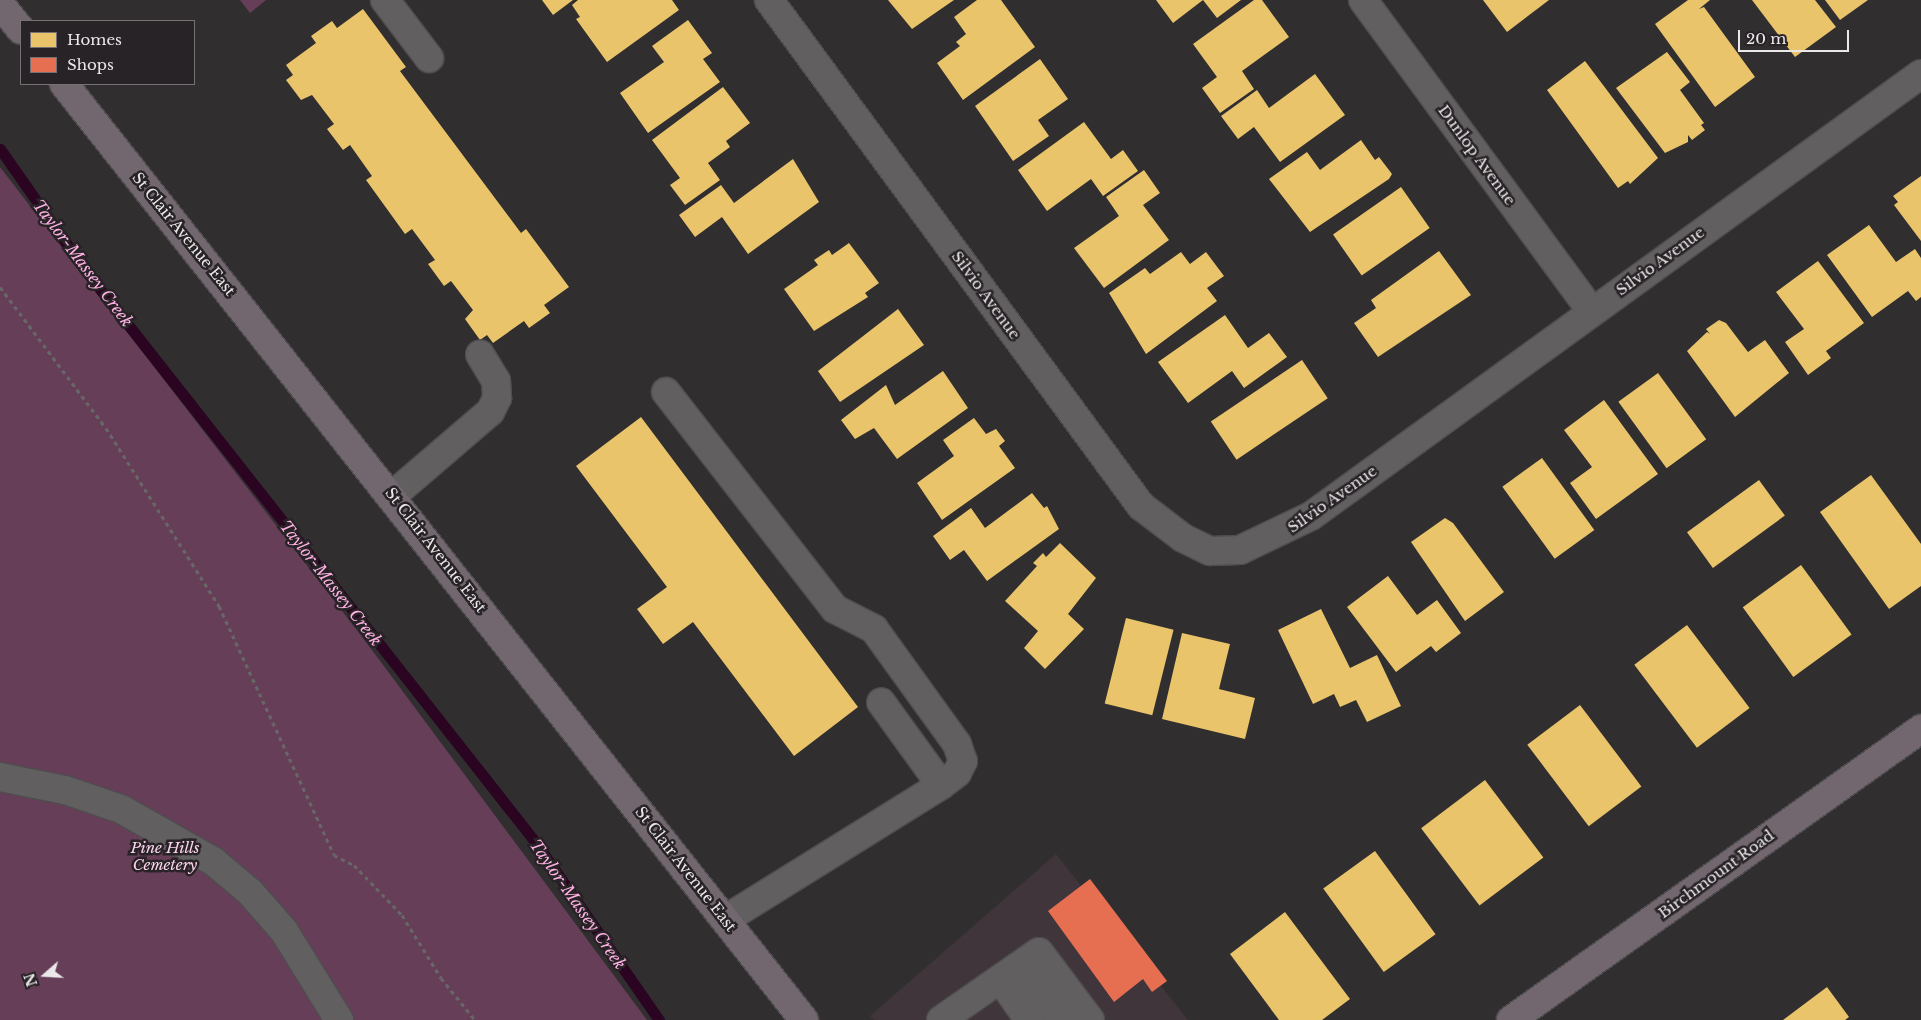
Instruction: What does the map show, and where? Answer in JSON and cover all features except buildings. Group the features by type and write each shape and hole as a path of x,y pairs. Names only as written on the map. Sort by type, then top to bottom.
{"main road":[{"path":"0,4 20,29"},
{"name":"St Clair Avenue East","path":"65,85 393,495 804,1020"},
{"name":"Birchmount Road","path":"1511,1020 1921,729"}],"street":[{"path":"385,0 429,58"},
{"name":"Silvio Avenue","path":"769,0 1141,506 1182,538 1210,551 1240,550 1311,516 1591,310 1921,74"},
{"name":"Dunlop Avenue","path":"1363,0 1591,310"},
{"path":"393,495 490,412 497,398 496,380 480,354"},
{"path":"666,392 835,609 874,629 958,744 963,761 958,773 941,785 726,919"},
{"path":"881,702 941,785"},
{"path":"0,777 65,790 121,808 213,861 250,892 284,932 339,1020"},
{"path":"941,1020 968,1012 1010,973 1039,952 1090,1020"},
{"path":"1010,973 1029,1020"},
{"path":"1010,973 1061,1020"}],"path":[{"path":"0,287 106,428 210,589 334,854 354,865 402,915 441,978 475,1020"}],"shaded area":[{"path":"1056,854 1188,1020 874,1020 870,1016"}],"green space":[{"path":"240,0 266,0 250,13"},
{"name":"Pine Hills Cemetery","path":"0,167 366,642 647,1020 0,1020"}],"waterway":[{"name":"Taylor-Massey Creek","path":"0,149 85,270 536,843 659,1020"}]}
